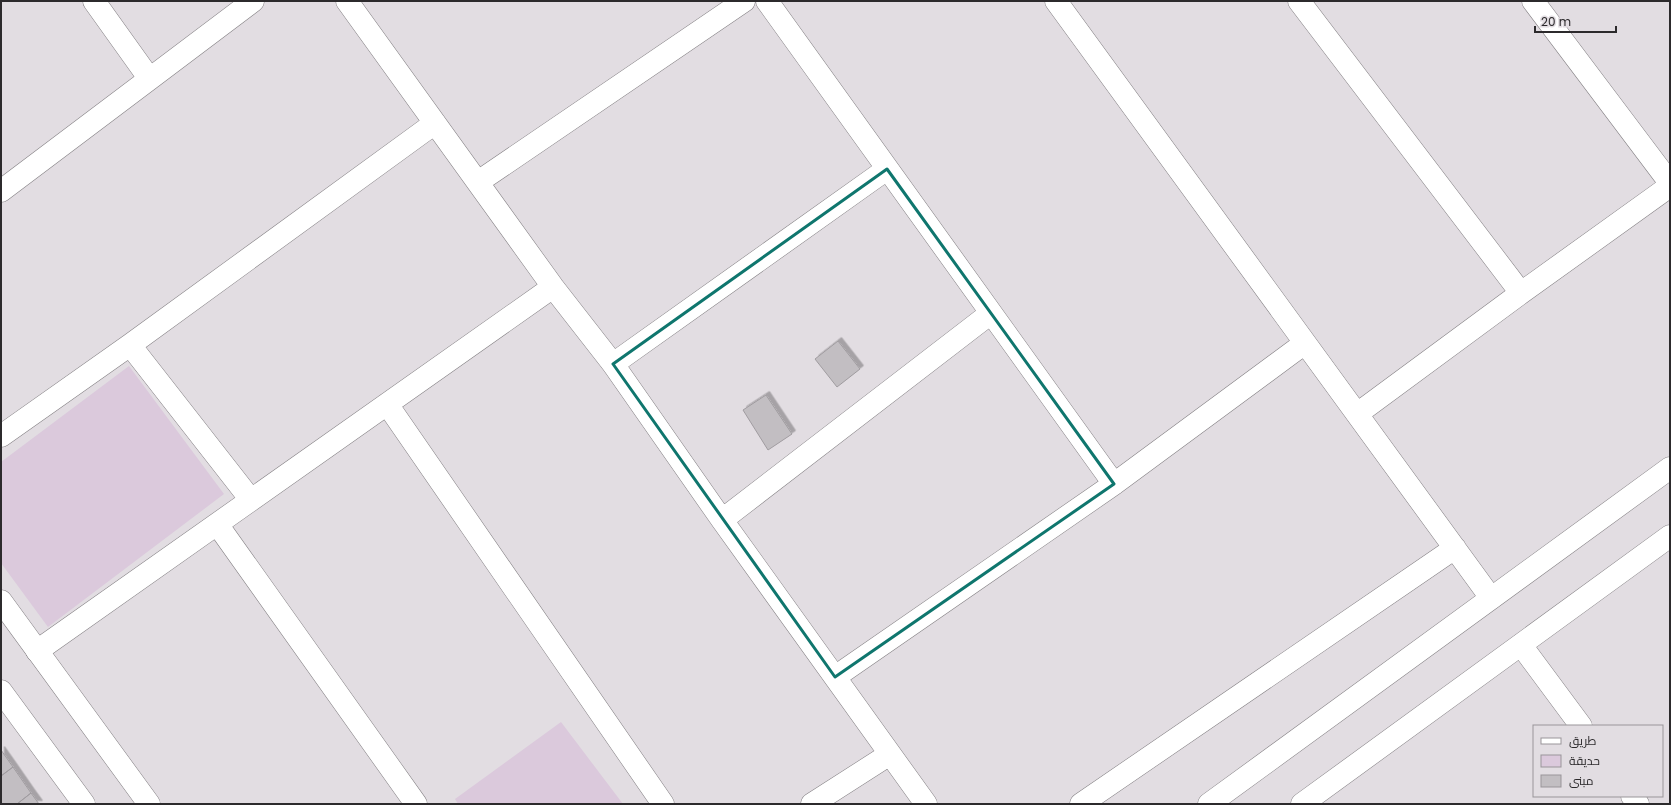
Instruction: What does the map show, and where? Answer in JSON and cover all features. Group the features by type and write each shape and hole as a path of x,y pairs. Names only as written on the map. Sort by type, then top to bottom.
{"street":[{"path":"94,1 149,78"},
{"path":"1,191 253,1"},
{"path":"347,1 553,286 613,364 722,520 926,804"},
{"path":"478,182 744,1"},
{"path":"767,1 1114,484"},
{"path":"1057,1 1491,598"},
{"path":"1299,1 1521,293"},
{"path":"1357,414 1670,185 1533,1"},
{"path":"1,436 130,345 435,122"},
{"path":"613,364 887,169"},
{"path":"37,651 553,286"},
{"path":"722,520 991,313"},
{"path":"835,677 1114,484 1305,343"},
{"path":"130,345 250,500"},
{"path":"387,404 663,804"},
{"path":"1209,804 1670,468"},
{"path":"217,524 416,804"},
{"path":"1302,804 1670,536"},
{"path":"1081,804 1455,548"},
{"path":"1,601 149,804"},
{"path":"1521,645 1580,725"},
{"path":"1,691 84,804"},
{"path":"812,804 890,754"}],"highlighted area":[{"path":"887,169 1114,484 835,677 613,364"}],"green space":[{"path":"129,366 224,494 48,627 1,563 1,462"},
{"path":"561,722 623,804 458,804 455,799"}],"building":[{"path":"838,341 860,369 837,387 815,359"},
{"path":"766,395 792,434 768,450 743,410"},
{"path":"1,750 13,767 1,776"},
{"path":"13,767 31,793 17,804 1,804 1,776"},
{"path":"31,793 39,804 17,804"}]}
